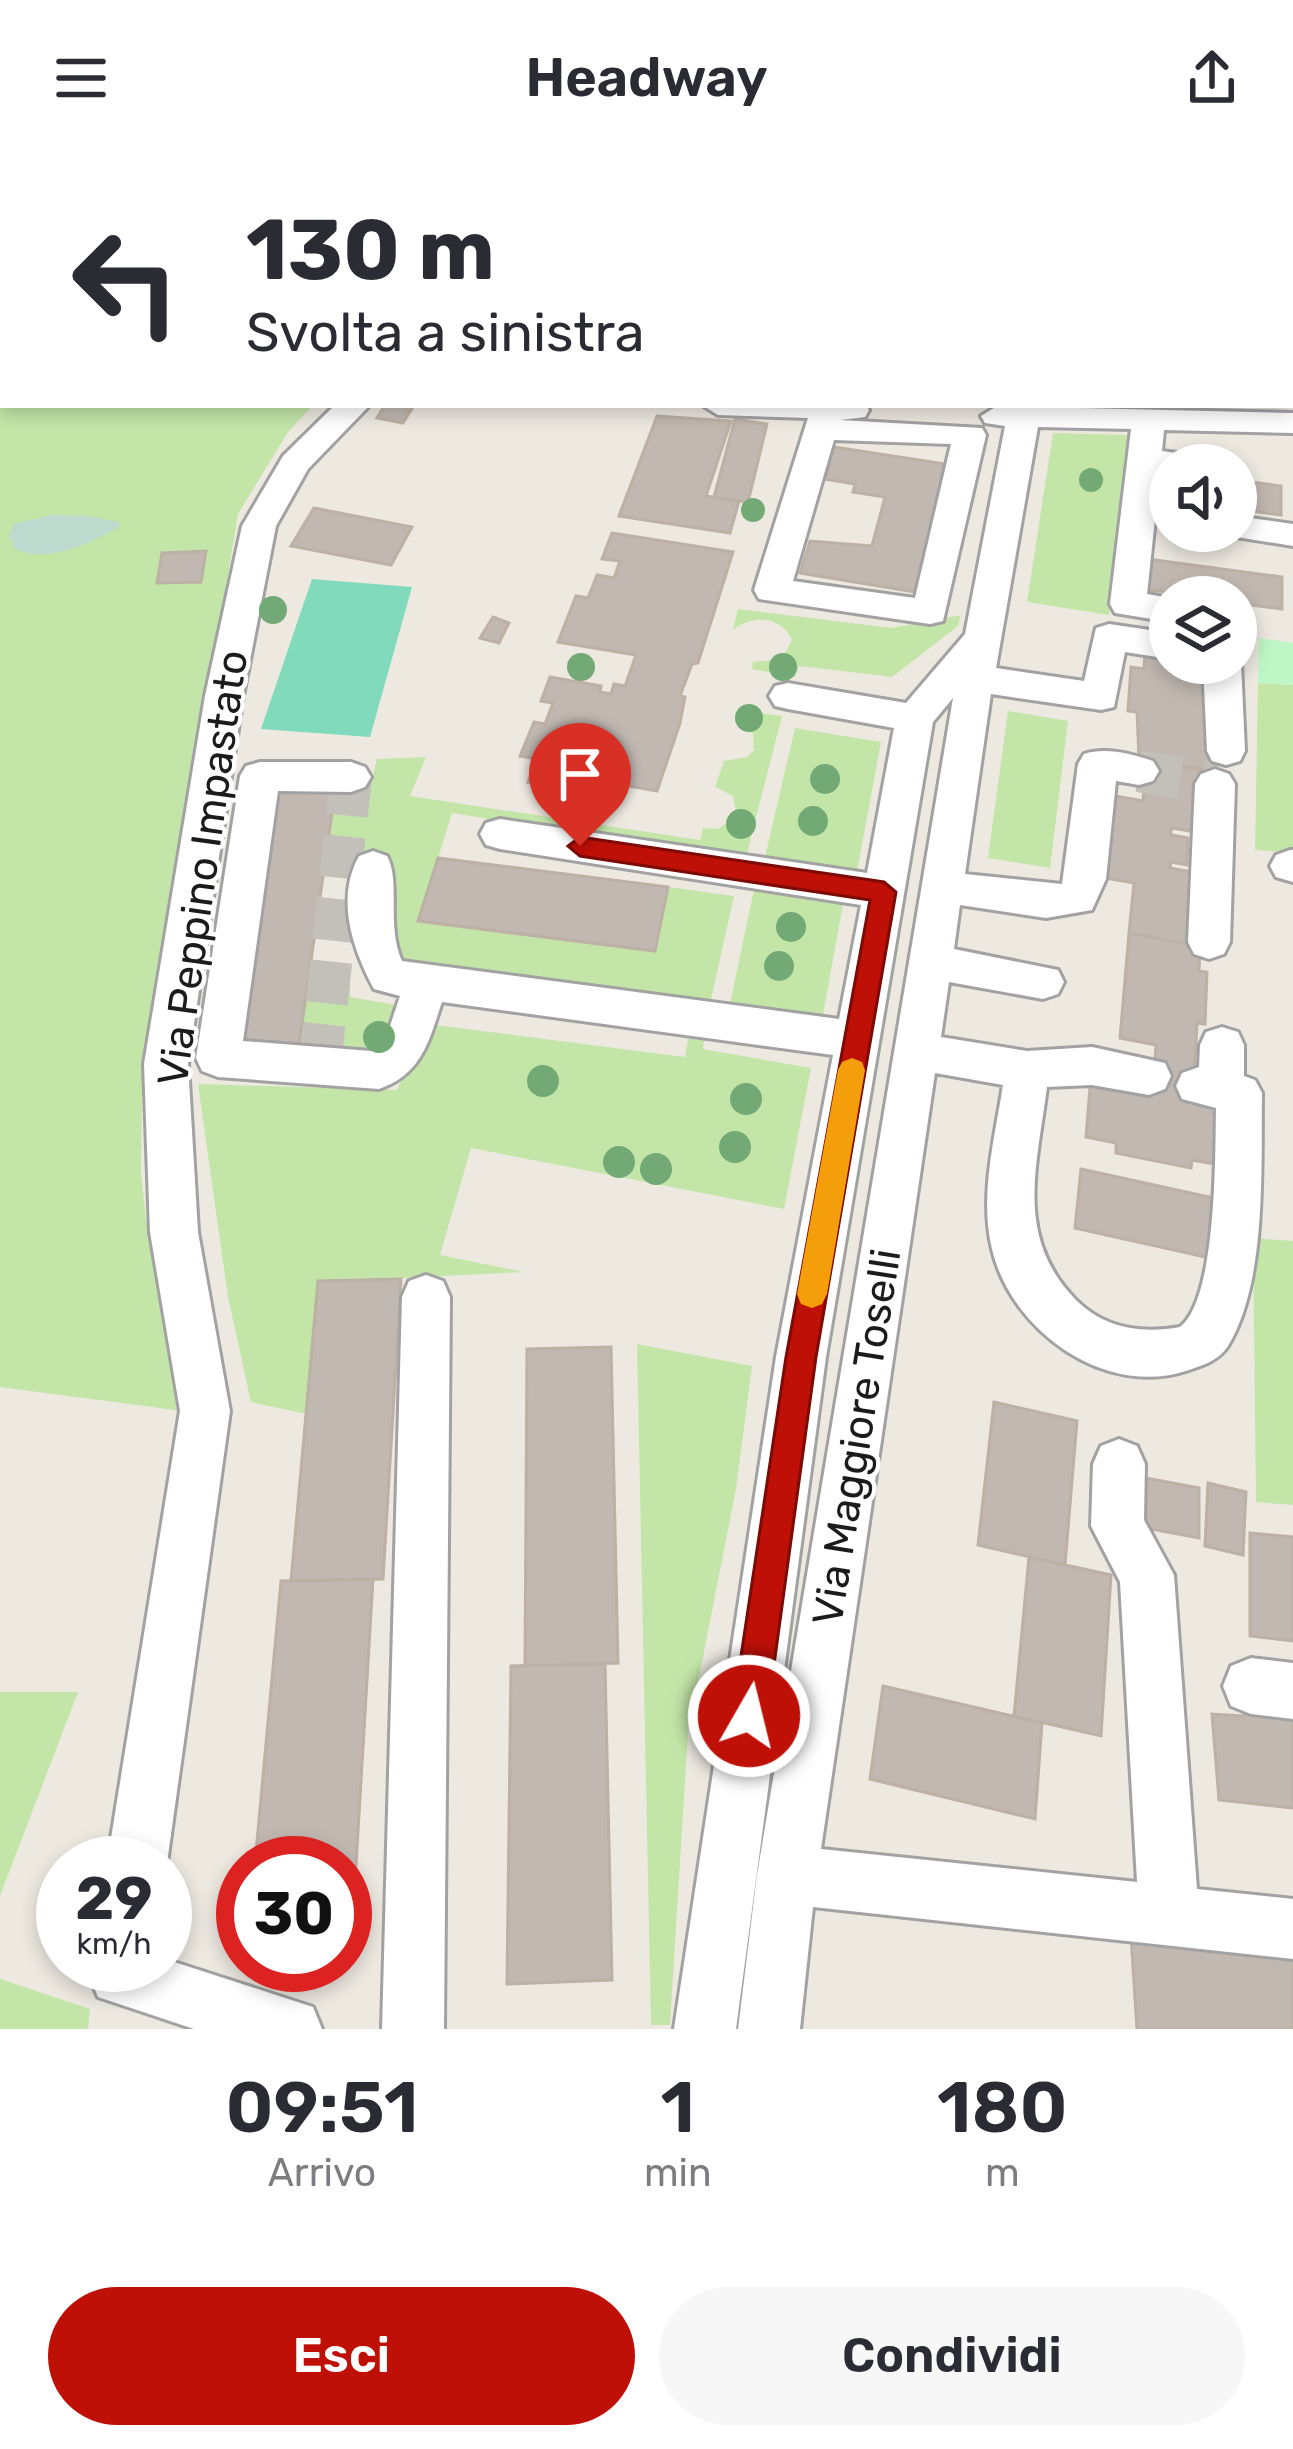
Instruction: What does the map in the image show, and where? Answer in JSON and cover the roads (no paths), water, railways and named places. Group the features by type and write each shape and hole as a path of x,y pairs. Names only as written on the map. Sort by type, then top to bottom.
{"street":[{"name":"Via Peppino Impastato","path":"141,1836 206,1411 175,1232 166,1064 212,776 259,526 295,463 351,408"},
{"path":"741,408 970,435 930,613 772,590 824,419"},
{"path":"824,419 1023,417 1293,423"},
{"name":"Via Maggiore Toselli","path":"769,2029 787,1875 948,866 963,677 983,636 1023,417"},
{"path":"1149,420 1145,460 1149,485"},
{"path":"1145,460 1149,460"},
{"path":"1257,530 1292,535"},
{"path":"1149,533 1128,604 1149,607"},
{"path":"963,677 1099,712 1108,637 1149,643"},
{"name":"Via Maggiore Toselli","path":"705,2029 797,1380 915,718 963,677"},
{"path":"1208,942 1222,684"},
{"path":"788,697 915,718"},
{"path":"893,836 948,866 1046,902 1077,899 1085,879 1098,764 1139,771"},
{"path":"212,776 351,777"},
{"path":"260,776 218,1058 379,1070 405,1049 426,982"},
{"path":"500,834 884,892"},
{"path":"373,867 367,914 371,947 389,977 857,1040"},
{"path":"933,962 1043,982"},
{"path":"918,1052 1027,1070 1092,1066 1149,1076"},
{"path":"1027,1070 1012,1220 1021,1267 1060,1321 1092,1342 1125,1352 1156,1354 1190,1348 1210,1332 1220,1304 1237,1177 1239,1093 1214,1074"},
{"path":"413,2029 426,1297"},
{"path":"1119,1464 1117,1526 1147,1575 1169,1916"},
{"path":"787,1875 1293,1929"},
{"path":"174,1992 291,2029"}],"tunnel":[{"path":"1139,771 1215,784"},
{"path":"320,1066 351,777"}]}
